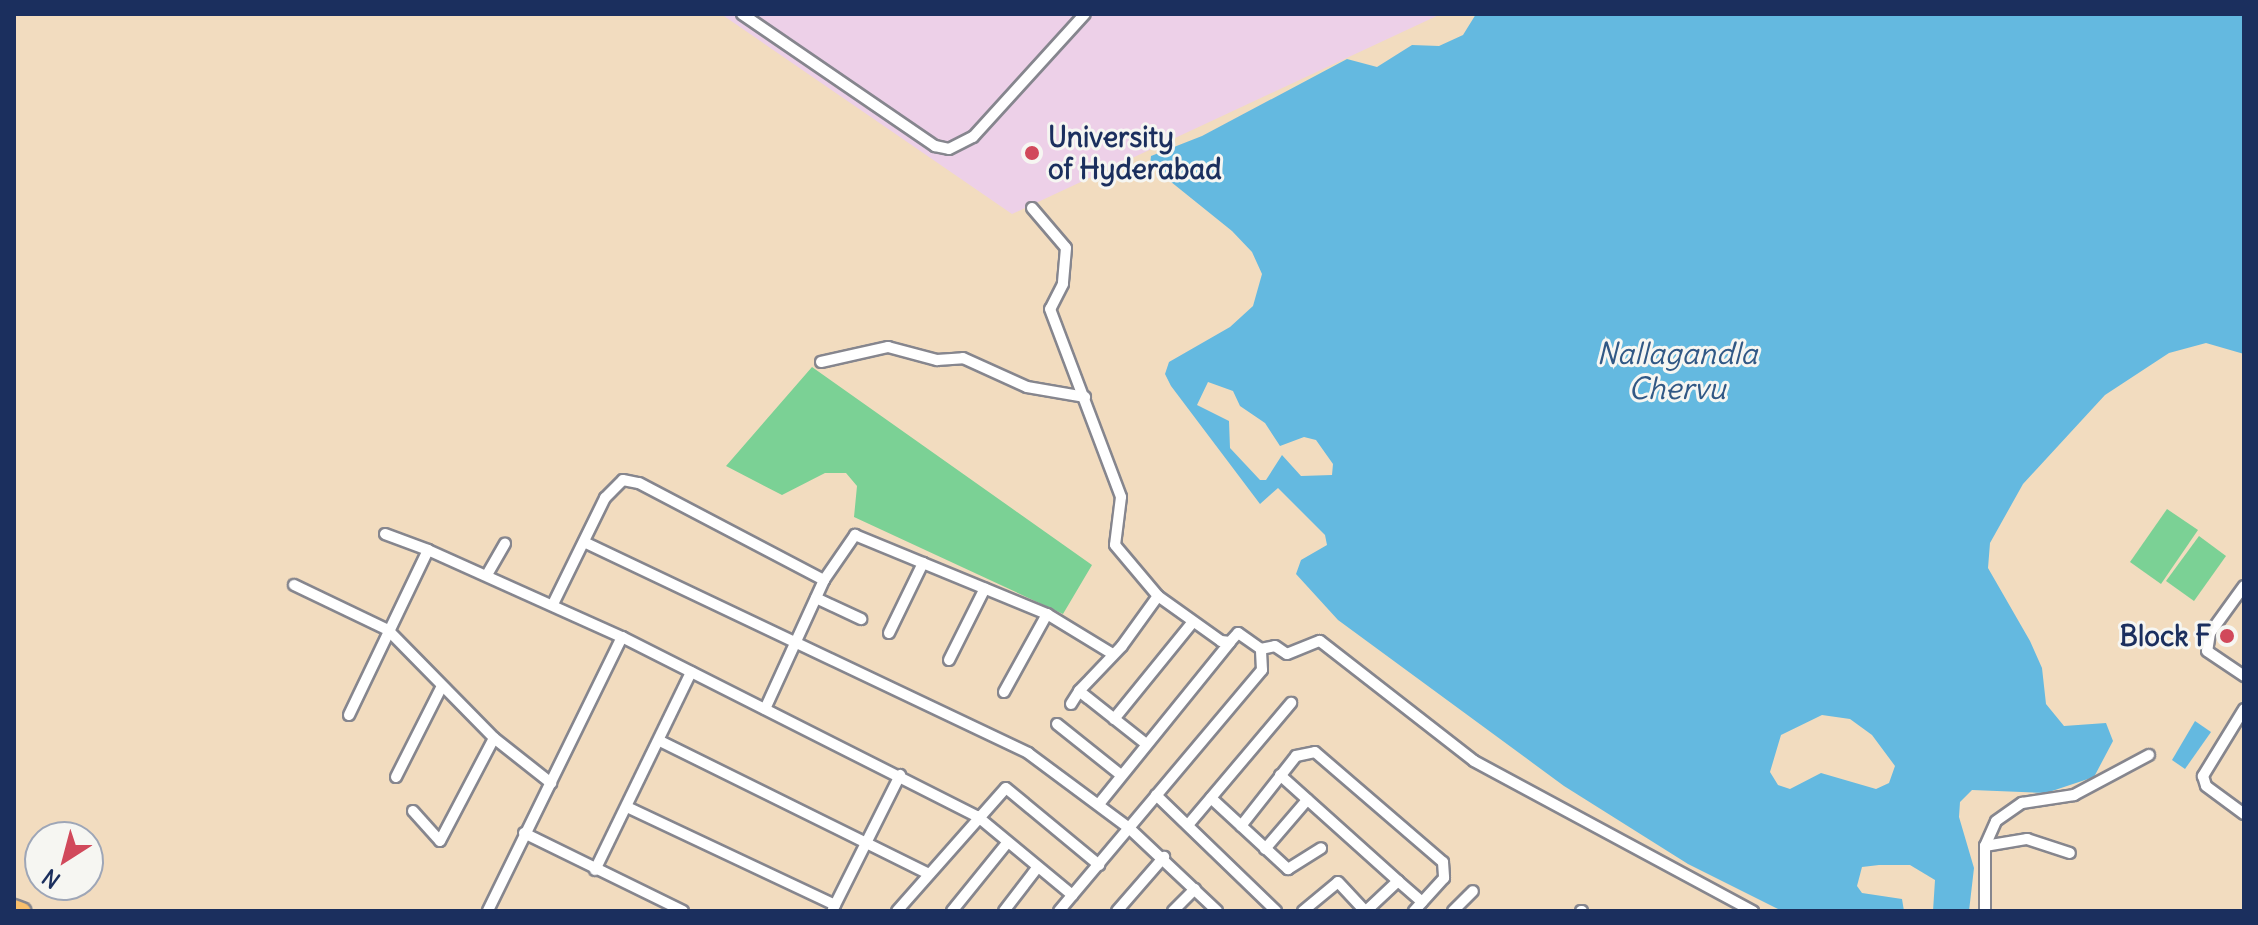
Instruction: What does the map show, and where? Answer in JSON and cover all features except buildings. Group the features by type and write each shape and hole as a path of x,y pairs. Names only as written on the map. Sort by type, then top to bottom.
{"main road":[{"path":"14,908 22,911"}],"street":[{"path":"742,14 928,141 949,149 973,137 1085,14"},
{"path":"1032,208 1066,248 1063,284 1050,309 1121,497 1115,545 1158,596 1192,623 1230,642"},
{"path":"821,362 888,347 937,360 963,358 1027,387 1085,397"},
{"path":"554,602 611,489 628,480 824,580"},
{"path":"385,534 554,602 900,775 977,816 1072,895"},
{"path":"765,709 824,580 855,535 1047,614 1111,653"},
{"path":"584,542 1028,753 1099,804 1164,857 1217,911"},
{"path":"488,573 505,543"},
{"path":"349,715 428,550"},
{"path":"889,633 923,563"},
{"path":"294,585 388,630 441,688 494,738 551,783"},
{"path":"2244,586 2210,633 2207,651 2244,676"},
{"path":"949,660 985,588"},
{"path":"1071,704 1111,653 1122,646 1158,596"},
{"path":"816,598 861,619"},
{"path":"1004,692 1047,614"},
{"path":"1114,719 1192,623"},
{"path":"1099,804 1238,633 1261,649 1275,646 1287,654 1320,641 1474,761 1753,911"},
{"path":"488,911 622,637"},
{"path":"1059,911 1262,670 1261,649"},
{"path":"595,870 691,672"},
{"path":"396,777 441,688"},
{"path":"1079,691 1146,744"},
{"path":"1188,825 1291,703"},
{"path":"2244,709 2206,764 2203,782 2244,814"},
{"path":"1057,724 1121,775"},
{"path":"413,811 440,841 494,738"},
{"path":"660,741 929,874"},
{"path":"1241,826 1301,751 1315,752 1438,856 1444,878 1414,911"},
{"path":"1985,911 1985,846 1996,821 2022,803 2074,795 2149,755"},
{"path":"627,807 833,908 900,775"},
{"path":"1280,775 1422,902"},
{"path":"897,911 1002,790 1010,789 1099,865"},
{"path":"1156,795 1276,911"},
{"path":"1211,798 1290,870 1321,848"},
{"path":"1265,849 1307,800"},
{"path":"524,833 683,911"},
{"path":"1985,846 2027,839 2070,853"},
{"path":"952,911 1007,843"},
{"path":"1117,911 1164,857"},
{"path":"1004,911 1037,868"},
{"path":"1303,911 1338,882 1366,911 1398,881"},
{"path":"1173,911 1195,889"},
{"path":"1453,911 1473,891"}],"shaded area":[{"name":"University of Hyderabad","path":"721,14 1441,14 1012,214"}],"green space":[{"path":"812,367 1092,565 1063,614 854,517 857,486 846,473 825,473 782,495 726,466"},
{"path":"2167,509 2198,530 2161,584 2130,562"},
{"path":"2199,536 2226,556 2194,601 2166,581"}],"water":[{"name":"Nallagandla Chervu","path":"1476,14 2244,14 2244,354 2206,343 2169,353 2105,395 2023,484 1990,543 1988,568 2042,668 2046,704 2064,726 2106,723 2113,741 2094,777 2046,793 1972,790 1960,802 1959,817 1974,868 1969,911 1933,911 1935,880 1910,865 1879,865 1862,867 1857,886 1862,893 1902,899 1904,911 1782,911 1688,864 1564,786 1338,620 1296,574 1301,560 1327,545 1325,535 1278,488 1260,504 1171,386 1165,374 1169,362 1230,327 1253,306 1262,274 1252,252 1232,231 1150,165 1151,156 1202,136 1347,59 1377,67 1412,45 1439,46 1463,35","holes":["1208,382 1233,391 1240,406 1265,423 1280,446 1304,437 1316,440 1333,464 1332,475 1301,476 1282,455 1266,480 1260,480 1230,448 1229,421 1197,405","1822,715 1850,719 1872,735 1895,766 1889,783 1876,789 1821,773 1790,789 1778,785 1770,772 1781,735"]},
{"path":"2195,721 2211,732 2185,769 2172,760"}],"place":[{"name":"University of Hyderabad","path":"1032,153"},
{"name":"Block F","path":"2227,636"}]}
